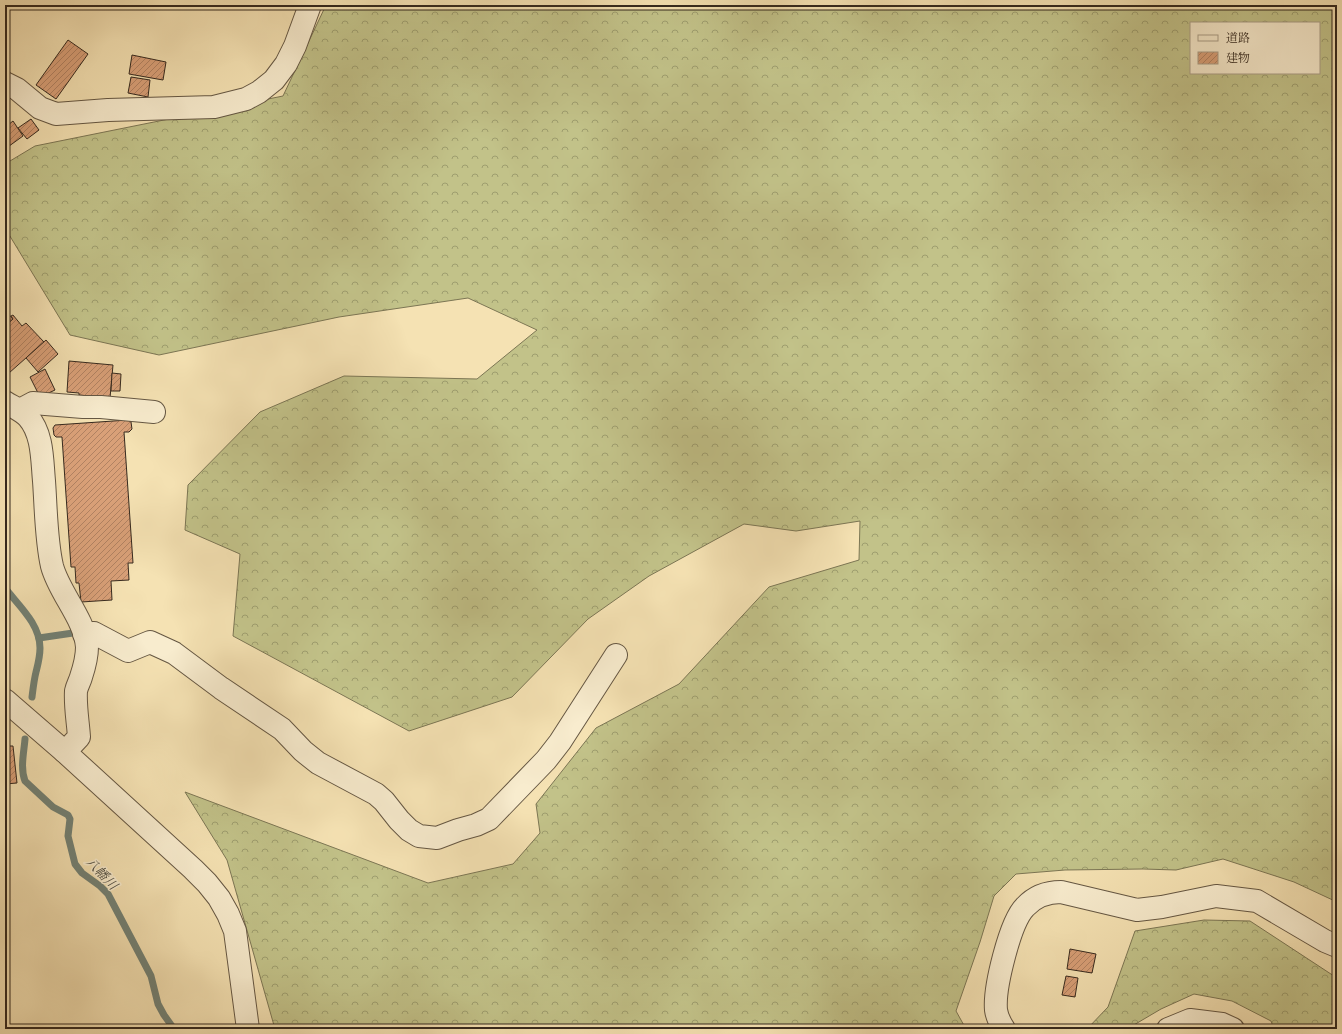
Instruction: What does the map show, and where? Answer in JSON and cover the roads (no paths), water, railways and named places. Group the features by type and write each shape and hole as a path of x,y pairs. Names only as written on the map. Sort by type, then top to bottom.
{"street":[{"path":"5,83 17,89 40,108 56,114 108,110 214,107 246,99 259,92 274,80 286,64 295,46 310,5"},
{"path":"12,406 33,403 83,407 101,406 154,412"},
{"path":"12,406 29,418 41,445 52,566 59,584 84,634 87,647 82,676 76,689 79,737 65,752"},
{"path":"84,634 94,633 128,651 150,642 174,653 215,684 282,729 303,751 318,763 376,794 384,801 399,820 414,833 419,836 437,838 489,819 518,790 546,760 560,742 616,654"},
{"path":"5,700 65,752 193,869 220,898 235,931 248,1029"},
{"path":"1004,1029 996,1012 996,993 1002,964 1016,920 1030,902 1040,896 1051,893 1061,892 1137,910 1162,907 1216,896 1257,901 1337,946"},
{"path":"1168,1029 1190,1020 1222,1024 1233,1029"}],"waterway":[{"name":"八幡川","path":"5,588 33,623 39,639 40,654 32,697"},
{"path":"39,638 73,633"},
{"name":"八幡川","path":"25,739 23,755 25,781 53,807 68,815 70,819 68,836 75,864 82,873 108,894 151,976 158,1004 174,1029"}]}
